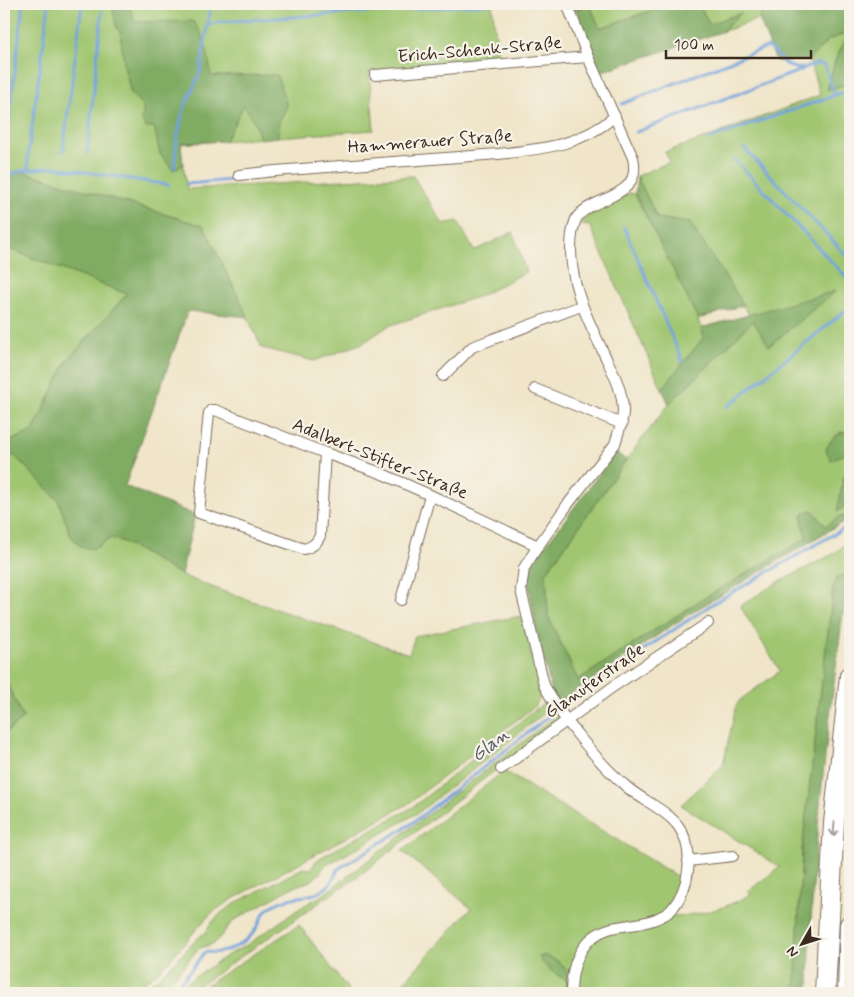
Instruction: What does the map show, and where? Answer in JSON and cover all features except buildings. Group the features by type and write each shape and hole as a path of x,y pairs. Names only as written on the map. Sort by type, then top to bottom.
{"highway":[{"path":"825,993 834,823 850,676"},
{"path":"848,993 850,925"}],"street":[{"path":"568,4 588,57 633,158 635,172 626,187 586,210 576,219 571,245 571,260 576,290 581,306 615,377 622,398 622,424 615,444 538,546 524,568 521,590 544,685 549,695 600,760 625,786 673,820 680,828 686,845 688,861 687,877 681,896 671,911 664,916 650,921 602,931 584,945 575,961 571,993"},
{"name":"Erich-Schenk-Straße","path":"375,75 588,57"},
{"name":"Hammerauer Straße","path":"239,175 532,150 563,145 602,127 615,116"},
{"path":"443,376 472,347 581,306"},
{"path":"535,389 622,424"},
{"name":"Adalbert-Stifter-Straße","path":"325,453 320,536 317,543 312,547 304,549 199,513 208,414 211,410 215,410 378,472 430,494 538,546"},
{"path":"401,600 430,494"},
{"name":"Glanuferstraße","path":"501,769 567,719 708,623"},
{"path":"688,861 733,856"}],"green space":[{"path":"4,4 492,4 499,61 369,72 374,130 180,144 187,189 413,176 443,224 458,221 474,251 513,232 526,272 480,296 388,326 363,343 314,361 262,348 204,226 20,171 4,177"},
{"path":"106,4 129,4 135,22 193,21 206,47 211,76 277,75 287,106 279,122 278,137 260,139 254,121 244,105 225,141 181,143 183,165 173,170 160,154 154,127 146,128 140,118 143,115 143,106 131,94 125,70 120,32 116,26 113,9"},
{"path":"573,4 670,4 599,28 590,5 576,9"},
{"path":"670,4 699,4 709,24 741,13 721,32 600,72 576,9 590,5 600,28"},
{"path":"699,4 783,4 763,9 759,19 721,32 740,14 709,24"},
{"path":"783,4 850,4 850,83 827,90 835,61 849,32 828,40 809,60 776,61 759,19 763,9"},
{"path":"850,32 835,61 828,89 850,83 850,431 840,432 846,455 850,452 850,515 837,518 826,527 812,510 802,518 807,538 698,602 578,680 548,616 546,573 626,460 669,404 753,321 690,223 657,218 637,176 670,162 665,152 820,95 809,60 828,40"},
{"path":"20,171 204,226 248,317 188,311 125,486 195,515 181,575 124,542 111,538 94,549 81,547 71,536 58,500 14,455 4,460 4,444 33,431 67,361 127,294 4,247 4,177"},
{"path":"637,176 657,218 690,223 744,305 698,319 635,194"},
{"path":"629,193 635,194 698,319 704,337 662,389 590,226 580,225 596,210"},
{"path":"4,247 127,294 67,361 33,431 4,444"},
{"path":"836,291 769,346 753,321 669,404 662,389 704,337 701,328"},
{"path":"850,431 850,452 831,460 826,450 830,442 838,434"},
{"path":"616,452 626,460 546,573 548,616 578,680 698,602 806,538 802,517 804,513 812,510 826,526 837,518 850,515 850,518 689,614 559,702 553,696 536,629 528,580 533,562"},
{"path":"14,455 58,500 71,536 94,549 111,538 124,542 181,575 225,592 409,654 415,636 521,616 542,694 536,705 408,804 217,909 159,970 135,988 120,993 4,993 4,734 23,718 4,677 4,460"},
{"path":"850,465 844,507 837,512 843,479"},
{"path":"850,539 850,570 848,575 838,576 833,589 802,850 795,993 394,993 467,912 472,909 402,851 504,771 683,880 679,893 666,909 674,916 704,912 733,903 751,894 748,891 780,867 681,805 723,765 736,706 740,700 780,671 740,606 775,584 835,553"},
{"path":"848,575 817,836 810,941 809,993 795,993 802,850 833,589 838,576"},
{"path":"4,677 23,718 4,734"},
{"path":"545,702 551,708 419,812 326,864 311,881 293,887 233,921 215,943 198,949 173,979 155,993 136,993 162,974 206,932 209,925 221,913 237,902 303,868 311,869 316,861 323,856 413,807"},
{"path":"559,714 564,721 502,765 361,874 210,978 185,993 171,993 226,956 247,945 303,906 323,895"},
{"path":"299,925 351,993 194,993"},
{"path":"544,955 558,961 564,967 568,975 568,981 544,965 539,957"}],"waterway":[{"path":"4,162 23,4"},
{"path":"28,170 28,155 49,4"},
{"path":"63,151 82,4"},
{"path":"174,168 177,139 183,111 200,73 211,4"},
{"path":"208,25 219,22 487,4"},
{"path":"599,6 606,4"},
{"path":"87,153 102,12"},
{"path":"622,104 767,47 780,60 793,68 806,68 819,63 825,66 833,91 836,94"},
{"path":"636,132 802,70"},
{"path":"709,139 850,90"},
{"path":"744,148 850,259"},
{"path":"734,159 850,281"},
{"path":"4,177 20,171 54,167 169,185"},
{"path":"187,184 231,180"},
{"path":"624,227 683,362"},
{"path":"727,407 845,311 850,309"},
{"name":"Glan","path":"166,993 183,980 205,952 225,951 246,940 251,936 265,912 272,906 291,898 318,893 332,881 338,869 411,824 580,692 714,603 850,525"}]}
